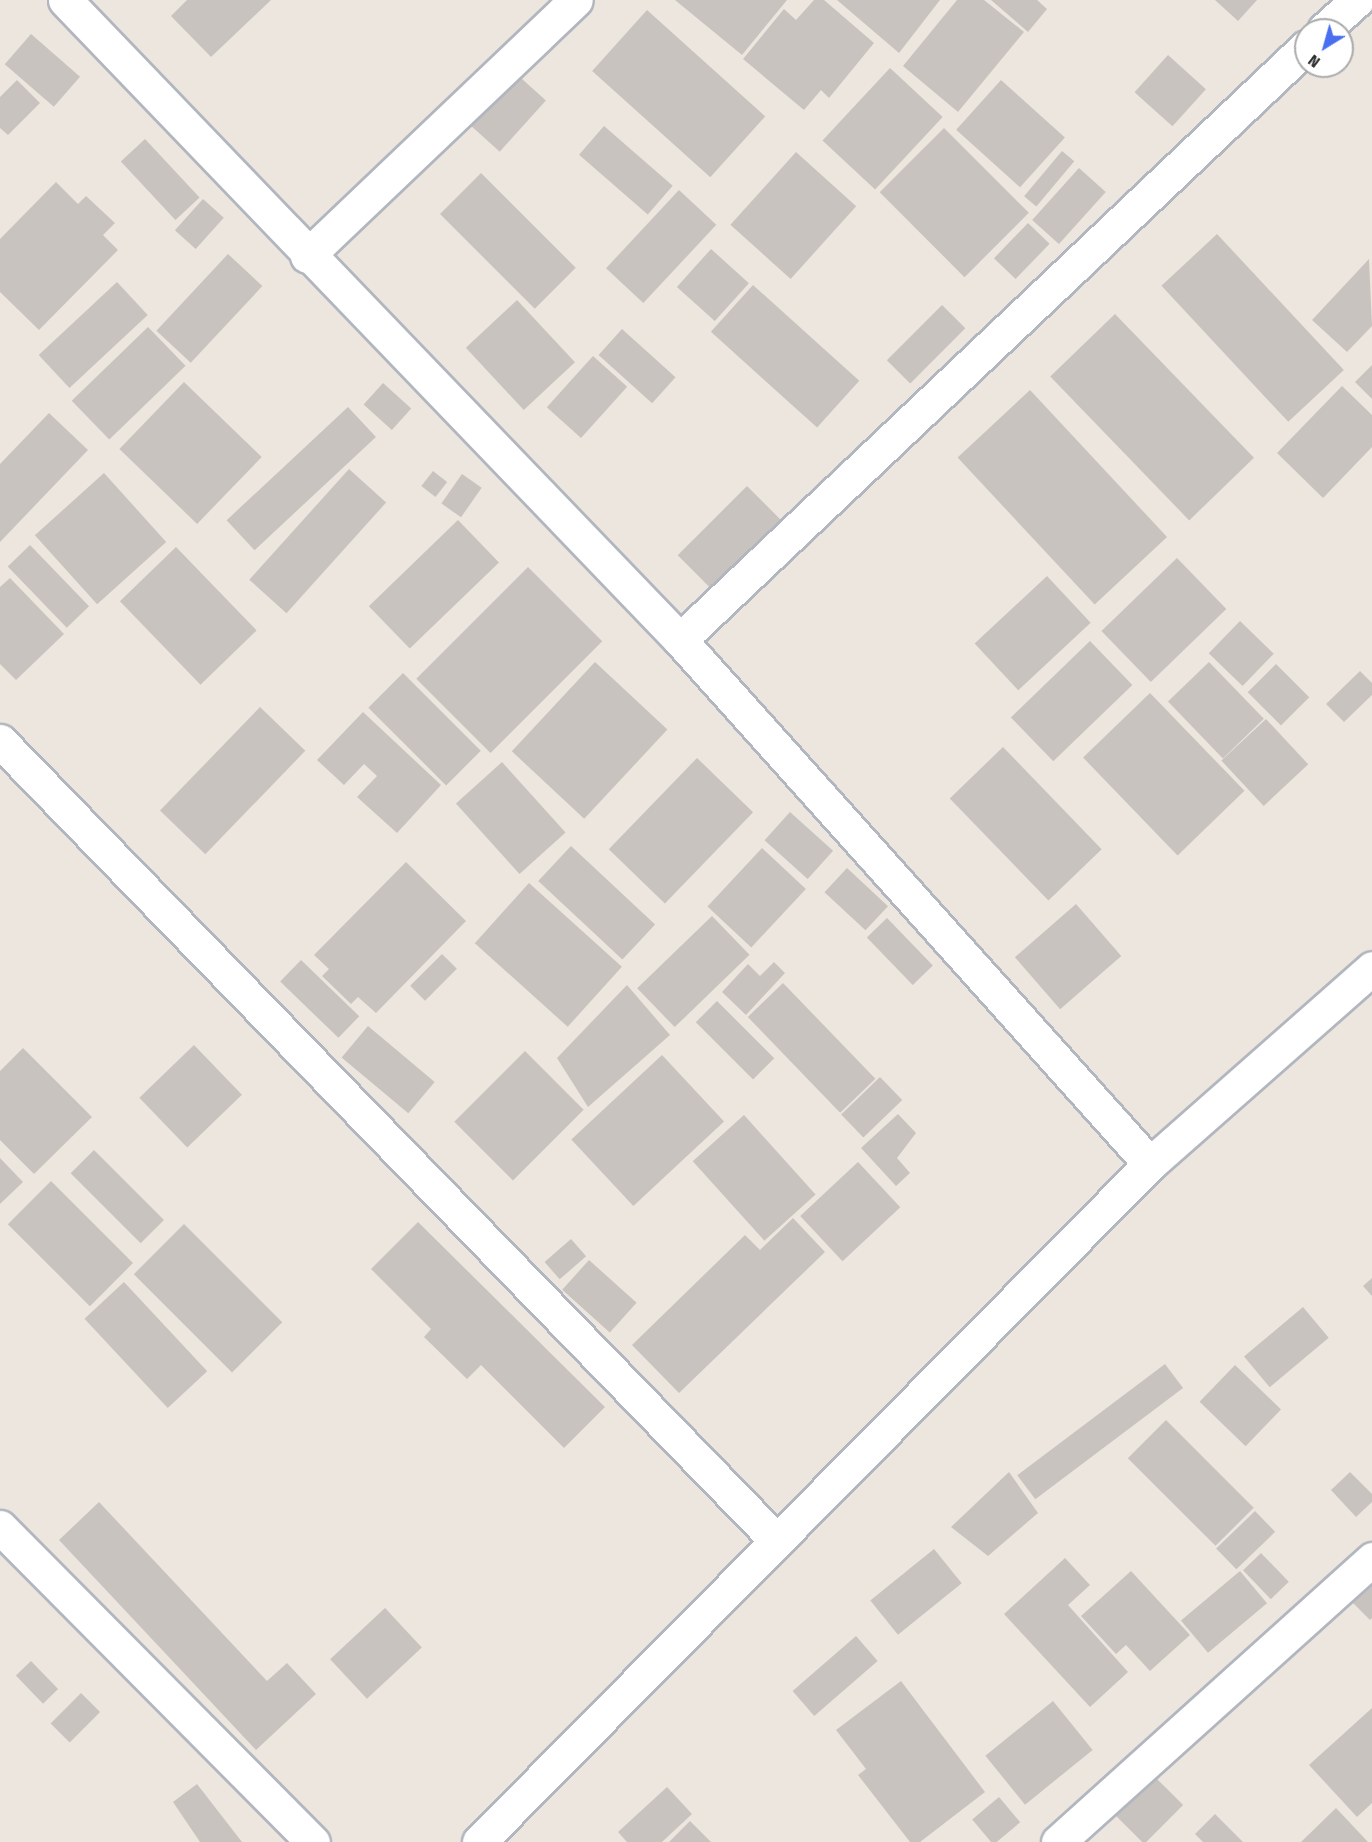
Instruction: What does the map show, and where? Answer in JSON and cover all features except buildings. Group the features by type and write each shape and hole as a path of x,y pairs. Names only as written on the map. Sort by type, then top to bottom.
{"street":[{"path":"65,0 307,255 680,640 1150,1164"},
{"path":"307,255 576,0"},
{"path":"1337,18 1357,0"},
{"path":"680,640 1294,59"},
{"path":"0,741 777,1541"},
{"path":"479,1842 1150,1164 1372,969"},
{"path":"0,1527 313,1842"},
{"path":"1058,1842 1372,1559"}]}
